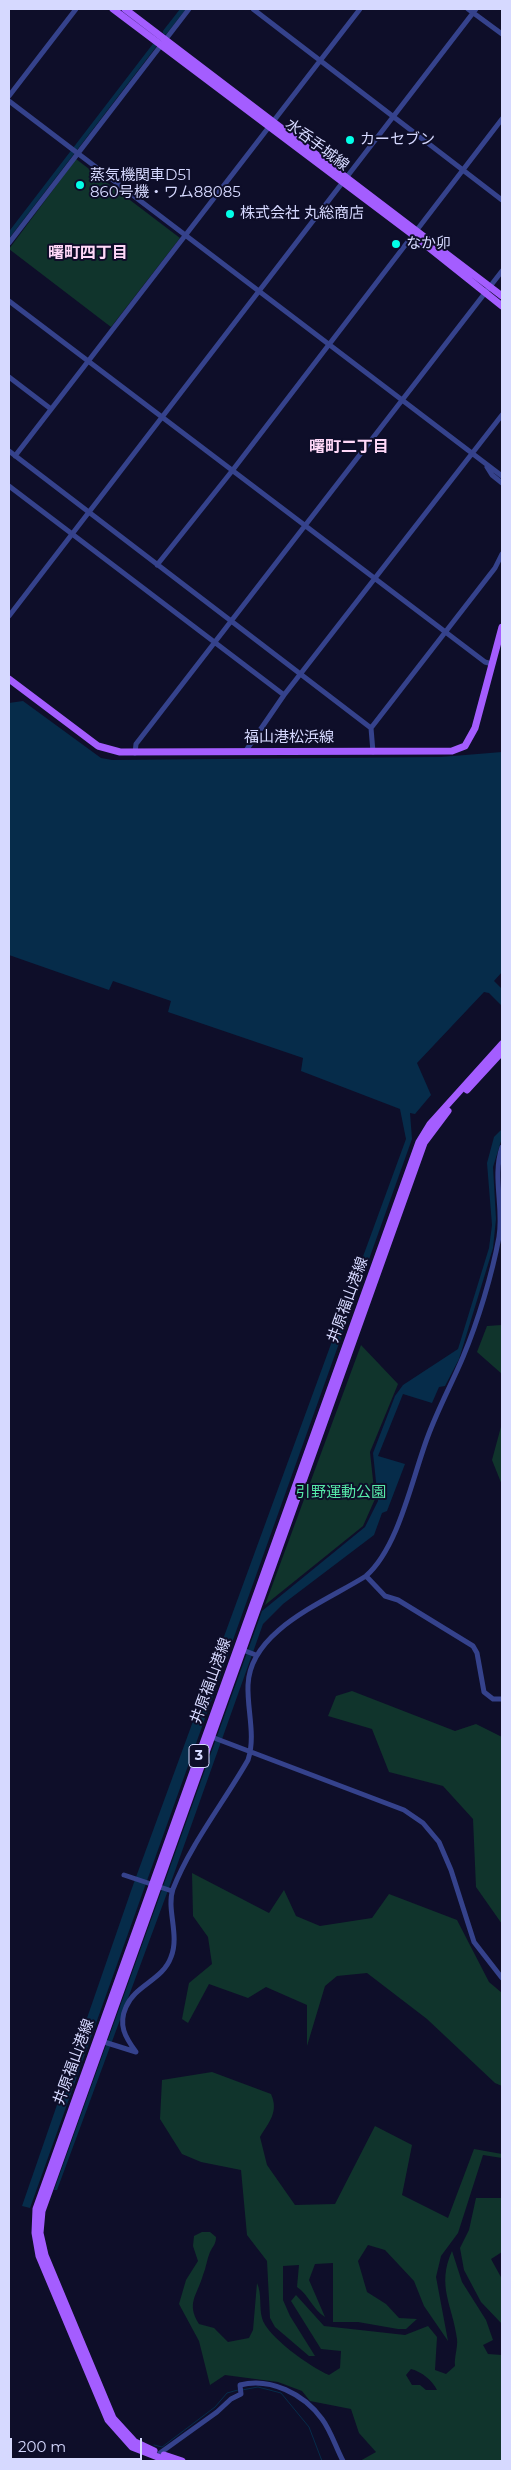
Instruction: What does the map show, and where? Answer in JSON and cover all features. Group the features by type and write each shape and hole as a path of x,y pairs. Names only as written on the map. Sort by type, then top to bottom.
{"main road":[{"name":"水呑手城線","path":"113,9 164,42"},
{"name":"水呑手城線","path":"125,9 164,42 488,290 502,306"},
{"name":"水呑手城線","path":"488,290 502,296"},
{"name":"福山港松浜線","path":"9,679 98,746 120,752 452,751 465,746 476,728 502,627"},
{"name":"井原福山港線","path":"242,1649 419,1142 430,1124 502,1044"},
{"name":"井原福山港線","path":"182,2461 135,2442 113,2418 41,2244 42,2211 155,1886 424,1143 445,1115 502,1052"},
{"name":"井原福山港線","path":"102,2041 36,2210 37,2244 108,2420 132,2447 168,2461"}],"street":[{"path":"9,96 76,9"},
{"path":"9,242 190,9"},
{"path":"253,9 502,200"},
{"path":"15,456 360,9"},
{"path":"9,616 70,533 162,418 472,10 502,34"},
{"path":"9,101 502,476"},
{"path":"157,565 330,345 502,120"},
{"path":"135,753 136,744 502,271"},
{"path":"9,301 445,633 485,662 492,664"},
{"path":"9,377 51,409"},
{"path":"245,752 284,695 502,415"},
{"path":"9,451 371,728"},
{"path":"485,464 492,476 502,483"},
{"path":"9,486 284,695"},
{"path":"373,752 371,728 495,568 502,554"},
{"path":"102,2041 136,2052 126,2038 122,2016 129,1999 136,1991 162,1972 172,1956 174,1946 172,1891 248,1760 251,1751 248,1683 255,1654 266,1640 278,1630 366,1576 377,1565 388,1548 428,1436 468,1346 499,1235 498,1163 502,1147"},
{"path":"366,1576 386,1596 398,1600 473,1646 477,1653 484,1692 493,1699 502,1699"},
{"path":"242,1649 255,1654"},
{"path":"209,1736 404,1810 423,1823 439,1842 451,1870 474,1942 502,1978"},
{"path":"124,1875 172,1891"},
{"path":"160,2453 231,2399 241,2394 240,2386 247,2383 262,2383 295,2394 322,2418 343,2461"}],"green space":[{"path":"76,159 180,238 111,327 9,249"},
{"path":"502,1325 502,1374 477,1352 487,1326"},
{"name":"引野運動公園","path":"361,1345 398,1384 370,1452 375,1499 363,1526 265,1605"},
{"path":"502,1423 502,1485 492,1460"},
{"path":"352,1691 455,1731 476,1724 502,1737 502,1924 476,1887 473,1819 443,1786 389,1772 372,1729 328,1716 336,1696"},
{"path":"192,1873 269,1913 284,1890 296,1916 320,1926 372,1918 389,1894 457,1920 489,1982 502,1993 502,2086 495,2083 427,2019 367,1973 337,1976 325,1986 307,2046 307,2005 266,1987 248,1998 209,1984 188,2023 182,2019 189,1983 212,1964 208,1937 193,1916"},
{"path":"212,2072 271,2094 274,2106 272,2117 260,2137 267,2165 295,2205 335,2204 375,2126 412,2145 402,2195 448,2218 474,2149 502,2154 502,2158 483,2155 458,2233 441,2256 436,2277 448,2341 424,2306 414,2281 385,2250 368,2245 358,2261 367,2292 386,2304 399,2318 417,2319 406,2329 358,2322 333,2322 333,2263 315,2264 309,2280 325,2317 297,2287 299,2265 283,2266 283,2300 290,2316 315,2356 309,2356 275,2327 270,2318 267,2261 247,2235 241,2170 201,2162 182,2154 160,2119 162,2080"},
{"path":"476,2198 502,2198 502,2252 491,2259 502,2279 502,2324 481,2302 464,2270 460,2248 469,2230"},
{"path":"202,2232 210,2232 216,2237 193,2305 195,2317 199,2324 214,2328 228,2342 249,2338 253,2330 257,2283 262,2318 272,2334 291,2351 329,2375 340,2368 341,2351 321,2349 291,2301 296,2295 324,2326 405,2335 428,2326 437,2337 435,2370 446,2374 455,2366 457,2339 445,2286 447,2263 452,2251 462,2282 486,2320 493,2340 483,2345 488,2354 502,2355 502,2461 360,2461 376,2452 359,2433 351,2409 310,2401 302,2391 278,2382 225,2375 210,2385 199,2341 179,2304 186,2280 198,2261 193,2246 194,2236","holes":["411,2369 423,2374 437,2390 426,2390 420,2385 412,2385 406,2375"]}],"water":[{"path":"23,701 101,758 112,760 441,757 502,752 502,972 494,981 502,989 502,1006 489,993 484,992 417,1063 431,1095 415,1114 410,1113 412,1139 30,2208 22,2206 132,1888 406,1139 400,1109 301,1071 303,1058 168,1012 171,1001 113,981 109,990 9,955 9,703"},
{"path":"502,1129 502,1138 493,1167 496,1219 493,1248 459,1359 445,1386 439,1387 432,1403 403,1394 378,1456 405,1464 387,1511 382,1513 374,1535 283,1604 263,1624 170,1885 57,2190 54,2190 262,1611 365,1527 378,1501 373,1453 395,1396 403,1385 458,1349 489,1248 492,1225 487,1163 494,1137"}],"waterway":[{"path":"165,32 183,9"},
{"path":"9,235 154,46"},
{"path":"242,2390 258,2387 281,2393 309,2427 322,2461"},
{"path":"154,2445 162,2447 215,2407 227,2393 238,2390"}],"place":[{"name":"カーセブン","path":"350,140"},
{"name":"蒸気機関車D51 860号機・ワム88085","path":"80,185"},
{"name":"株式会社 丸総商店","path":"230,214"},
{"name":"なか卯","path":"396,244"}],"district":[{"name":"曙町四丁目","path":"88,253"},
{"name":"曙町二丁目","path":"349,447"}]}
